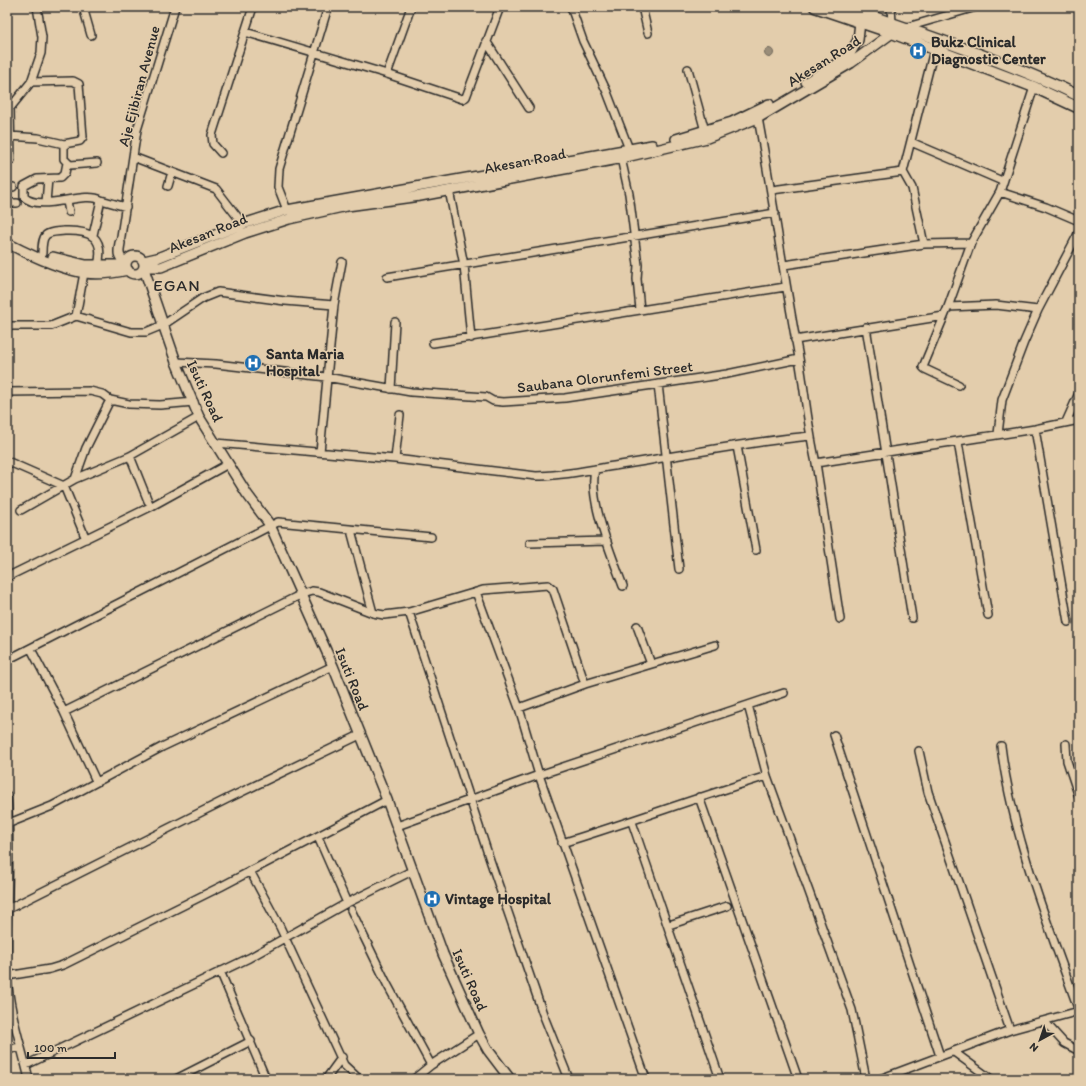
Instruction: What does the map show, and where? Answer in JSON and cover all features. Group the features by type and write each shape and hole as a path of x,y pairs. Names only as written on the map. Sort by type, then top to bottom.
{"main road":[{"path":"815,7 860,22 892,28 904,28 1039,78 1079,96"},
{"path":"846,7 892,28 934,50 1034,87 1079,108"}],"street":[{"path":"11,160 9,138 10,108 31,82 42,45 37,7"},
{"path":"83,7 91,35"},
{"name":"Aje Ejibiran Avenue","path":"120,243 140,119 175,7"},
{"path":"221,153 213,144 212,136 253,7"},
{"path":"287,210 278,187 279,169 328,7"},
{"path":"387,74 411,7"},
{"path":"245,32 387,74 462,99 466,97 500,7"},
{"path":"571,7 577,27 607,92 629,149"},
{"path":"642,7 648,33"},
{"path":"891,7 892,28"},
{"path":"904,28 976,7"},
{"name":"Akesan Road","path":"159,263 243,224 287,210 658,144 732,122 764,108 848,56 858,40 860,22"},
{"name":"Akesan Road","path":"142,268 289,219 348,206 449,190 621,158 707,138 758,118 851,63 872,48 892,28"},
{"path":"858,40 872,48"},
{"path":"486,41 529,108"},
{"path":"924,244 912,188 903,172 934,50"},
{"path":"688,69 705,131"},
{"path":"9,138 38,138 64,144 80,141 84,137 79,84 73,81 31,82"},
{"path":"959,384 924,368 971,243 1000,192 1002,180 1034,87"},
{"path":"758,118 772,190 784,265 785,287 799,359 840,619"},
{"path":"911,142 1002,180"},
{"path":"64,144 64,159 70,165 97,163"},
{"path":"133,157 218,191 243,224"},
{"path":"621,158 630,194 638,265 637,279 640,310"},
{"path":"67,163 63,176 48,179 36,179 24,186 22,193 24,197 30,201 46,202 67,201 88,196 96,197 101,200 126,207"},
{"path":"168,186 172,172"},
{"path":"772,190 903,172"},
{"path":"46,202 48,179"},
{"path":"449,190 464,264 470,338"},
{"path":"1000,192 1046,207 1079,221"},
{"path":"98,266 101,253 98,243 93,235 101,200"},
{"path":"67,201 69,212"},
{"path":"7,203 17,203"},
{"path":"387,277 775,213"},
{"path":"42,253 44,238 49,233 72,231 93,235"},
{"path":"998,434 1002,400 1007,387 1038,310 1079,232"},
{"path":"7,239 42,253 86,265 114,269"},
{"path":"7,243 55,264 84,273 114,269 127,264 138,256 142,268 132,274 127,264 118,254 120,243"},
{"path":"784,265 924,244 971,243"},
{"path":"320,452 334,305 342,262"},
{"name":"Isuti Road","path":"142,268 176,362 199,417 247,494 270,525 302,594 387,800 443,954 479,1034 488,1050 510,1079"},
{"path":"76,316 84,273"},
{"path":"433,343 785,287"},
{"path":"7,326 51,326 76,316 138,333 146,332 163,325 203,298 218,292 286,301 334,305"},
{"path":"948,307 996,305 1038,310"},
{"path":"795,340 866,327 944,316"},
{"path":"391,389 395,322"},
{"path":"866,327 912,618"},
{"name":"Saubana Olorunfemi Street","path":"176,362 216,364 326,377 391,389 486,397 493,401 503,402 543,401 727,374 799,359"},
{"path":"658,384 679,569"},
{"path":"7,392 90,391 102,394 110,400 144,405 194,402"},
{"path":"1066,422 1079,392"},
{"path":"75,479 86,448 110,400"},
{"path":"395,460 400,415"},
{"path":"21,510 75,479 130,456 199,417"},
{"path":"816,463 958,442 998,434 1035,430 1079,420"},
{"path":"1035,430 1068,622"},
{"path":"216,443 320,452 536,476 666,458 754,442 810,436"},
{"path":"958,442 988,615"},
{"path":"737,446 756,550"},
{"path":"130,456 148,501"},
{"path":"7,461 64,486 86,539"},
{"path":"7,577 150,507 228,464"},
{"path":"595,469 594,486 603,533 623,586"},
{"path":"7,660 249,538 270,525 284,522 431,537"},
{"path":"352,534 373,613"},
{"path":"530,543 607,541"},
{"path":"64,712 302,594 312,591 319,592 373,613 384,615 409,612 476,592 548,585 553,589 585,684"},
{"path":"476,592 519,708 562,844 646,1079"},
{"path":"409,612 543,1014 569,1079"},
{"path":"637,626 651,664"},
{"path":"519,708 585,684 715,644"},
{"path":"31,649 64,712 96,781"},
{"path":"8,823 52,806 96,781 162,747 332,666"},
{"path":"397,826 539,775 784,693"},
{"path":"748,705 767,776 852,1010 866,1079"},
{"path":"8,909 360,734"},
{"path":"834,735 940,1056"},
{"path":"1066,744 1067,761 1079,797"},
{"path":"880,1079 1010,1030 1045,1022 1079,1011 1038,895 1005,782 1001,746"},
{"path":"919,751 928,792 1010,1030"},
{"path":"562,844 632,822 699,797 767,776"},
{"path":"7,796 7,976 20,1047 29,1079"},
{"path":"699,797 798,1079"},
{"path":"7,976 57,968 318,837 387,800"},
{"path":"632,822 720,1079"},
{"path":"318,837 347,903"},
{"path":"250,871 285,937 342,1057 344,1065 359,1079"},
{"path":"26,1065 256,954 347,903 412,871"},
{"path":"668,925 727,906"},
{"path":"351,910 387,984 431,1065"},
{"path":"220,971 266,1079"},
{"path":"1045,1022 1064,1043 1079,1051"},
{"path":"414,1079 431,1065 479,1034"},
{"path":"176,1079 251,1041"},
{"path":"7,1050 20,1047"},
{"path":"954,1052 991,1079"},
{"path":"326,1079 342,1057"}],"shaded area":[{"path":"767,49 771,49 773,53 771,57 767,57 765,55 765,51"}],"place":[{"name":"Bukz Clinical Diagnostic Center","path":"918,51"},
{"name":"Santa Maria Hospital","path":"253,363"},
{"name":"Vintage Hospital","path":"432,899"}],"district":[{"name":"EGAN","path":"177,285"}]}
